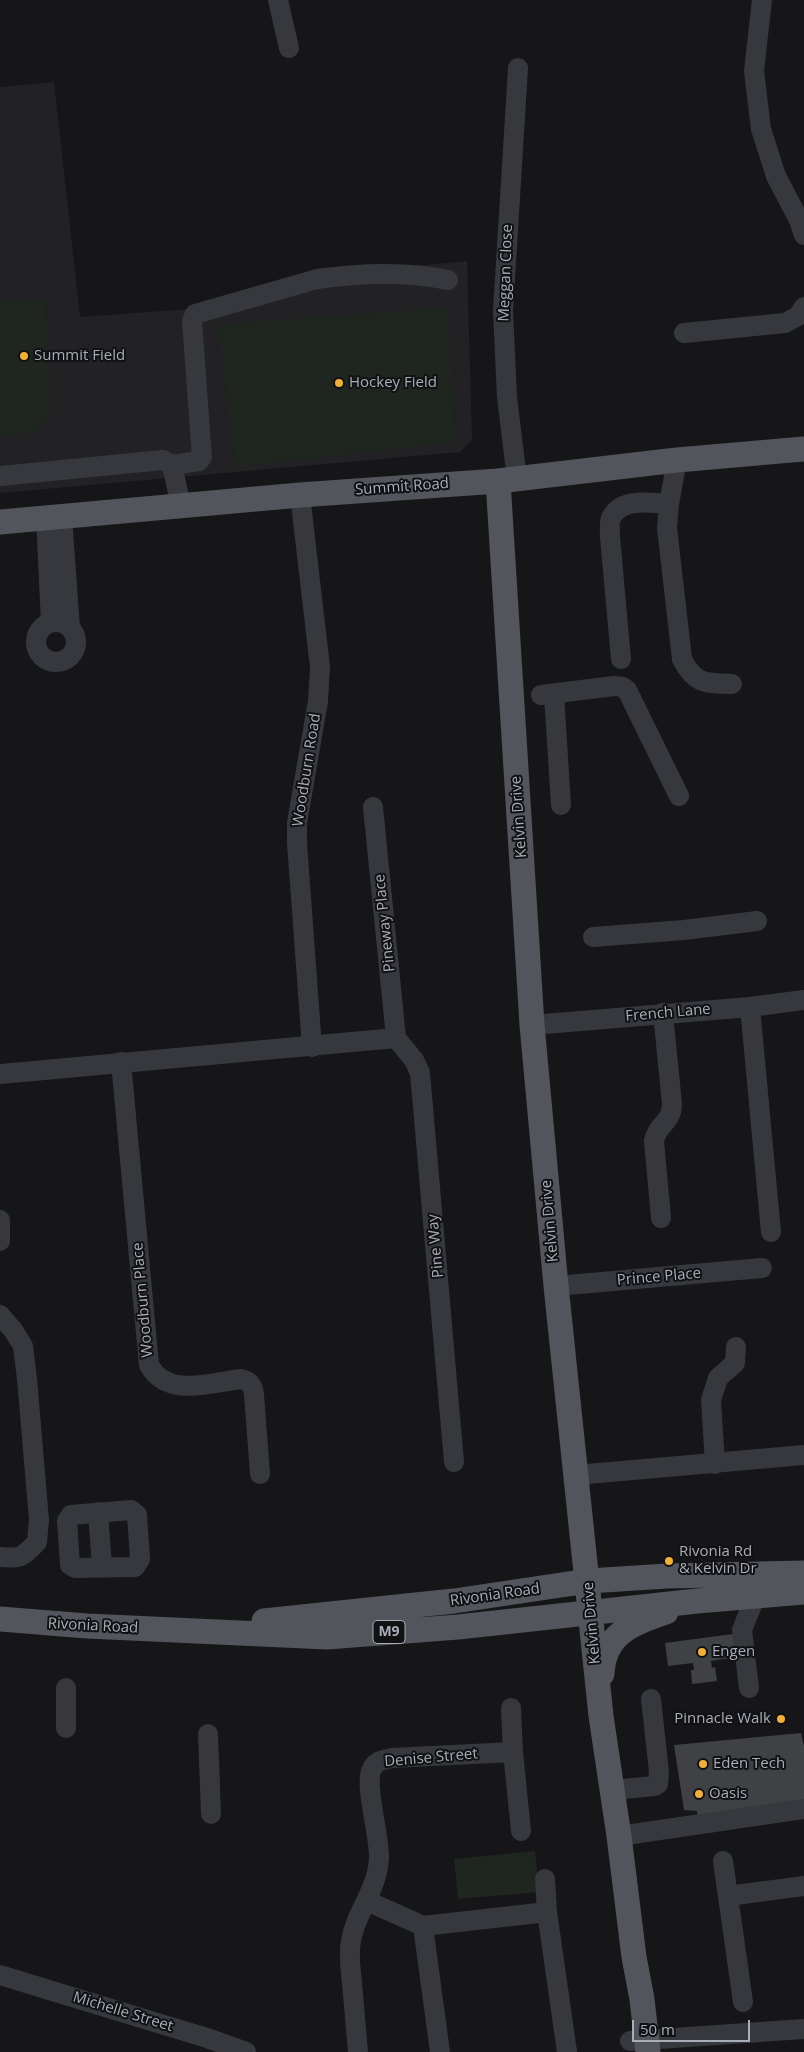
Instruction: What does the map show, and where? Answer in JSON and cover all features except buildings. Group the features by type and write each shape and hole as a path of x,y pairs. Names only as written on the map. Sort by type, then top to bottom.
{"main road":[{"name":"Summit Road","path":"0,522 300,495 508,480 678,460 804,449"},
{"name":"Kelvin Drive","path":"508,480 532,1024 556,1286 601,1716 619,1836 634,1957 642,1999 639,2046"},
{"name":"Rivonia Road","path":"187,1630 454,1601 588,1581 667,1576 804,1573"},
{"name":"Rivonia Road","path":"0,1618 87,1626 327,1637 458,1627 697,1601 804,1592"},
{"path":"601,1716 603,1664 606,1650 612,1642 642,1621 697,1601"}],"street":[{"path":"278,0 289,48"},
{"path":"766,0 754,64 761,129 778,183 799,220 804,235"},
{"name":"Meggan Close","path":"508,480 503,297 518,68"},
{"path":"0,476 158,460 163,460 172,465 199,461 202,457 192,321 195,314 317,279 399,274 428,276 448,280"},
{"path":"684,333 785,323 798,316 804,307"},
{"path":"678,460 669,504 667,528 682,659 689,672 697,680 708,683 732,684"},
{"path":"172,465 181,506"},
{"name":"Woodburn Road","path":"300,495 320,668 318,701 297,824 296,842 312,1047"},
{"path":"621,659 610,537 611,518 620,508 630,503 669,504"},
{"path":"51,623 54,517"},
{"path":"54,517 70,628 76,641 72,654 68,659 54,662 42,657 36,644 40,631 51,623 65,624 70,628"},
{"path":"561,805 548,694 618,686 628,690 679,796"},
{"name":"Pineway Place","path":"374,807 396,1038"},
{"path":"593,937 684,930 757,921"},
{"name":"French Lane","path":"532,1024 750,1007 804,1000"},
{"path":"750,1007 771,1232"},
{"path":"661,1218 654,1141 658,1130 671,1116 672,1104 663,1013"},
{"path":"0,1074 396,1038"},
{"name":"Pine Way","path":"396,1038 414,1060 420,1073 454,1462"},
{"name":"Woodburn Place","path":"121,1062 149,1365 160,1380 170,1385 181,1386 241,1379 249,1381 254,1387 260,1474"},
{"path":"0,1220 0,1241"},
{"name":"Prince Place","path":"556,1286 762,1268"},
{"path":"0,1315 18,1337 24,1354 39,1520 37,1542"},
{"path":"715,1464 711,1400 718,1378 735,1363 736,1346"},
{"path":"576,1475 804,1455"},
{"path":"131,1510 137,1515 140,1560 135,1567 75,1568 70,1565 68,1538 68,1521 71,1514 131,1510"},
{"path":"98,1512 102,1568"},
{"path":"0,1557 17,1559 37,1542 68,1538"},
{"path":"749,1688 742,1630 755,1597"},
{"path":"66,1688 66,1728"},
{"path":"612,1790 655,1786 658,1784 659,1772 651,1699"},
{"path":"512,1708 513,1752 521,1831"},
{"path":"208,1734 211,1814"},
{"name":"Denise Street","path":"358,2052 350,1942 374,1885 379,1860 370,1772 374,1765 392,1758 513,1752"},
{"path":"619,1836 804,1809"},
{"path":"724,1861 743,2002"},
{"path":"545,1878 547,1912 567,2052"},
{"path":"728,1896 804,1886"},
{"path":"368,1900 423,1926 547,1912"},
{"path":"423,1926 440,2052"},
{"name":"Michelle Street","path":"0,1975 207,2038 246,2052"},
{"path":"639,2046 804,2028"}],"shaded area":[{"path":"54,82 80,317 190,309 305,276 467,261 472,440 460,452 0,493 0,87"},
{"name":"Summit Field","path":"46,300 51,411 36,431 0,436 0,301"},
{"name":"Hockey Field","path":"447,308 456,442 236,467 218,324"},
{"path":"535,1851 539,1892 458,1899 454,1859"}],"place":[{"name":"Summit Field","path":"24,356"},
{"name":"Hockey Field","path":"339,383"},
{"name":"Rivonia Rd & Kelvin Dr","path":"669,1561"},
{"name":"Engen","path":"702,1652"},
{"name":"Pinnacle Walk","path":"781,1719"},
{"name":"Eden Tech","path":"703,1764"},
{"name":"Oasis","path":"699,1794"}]}
